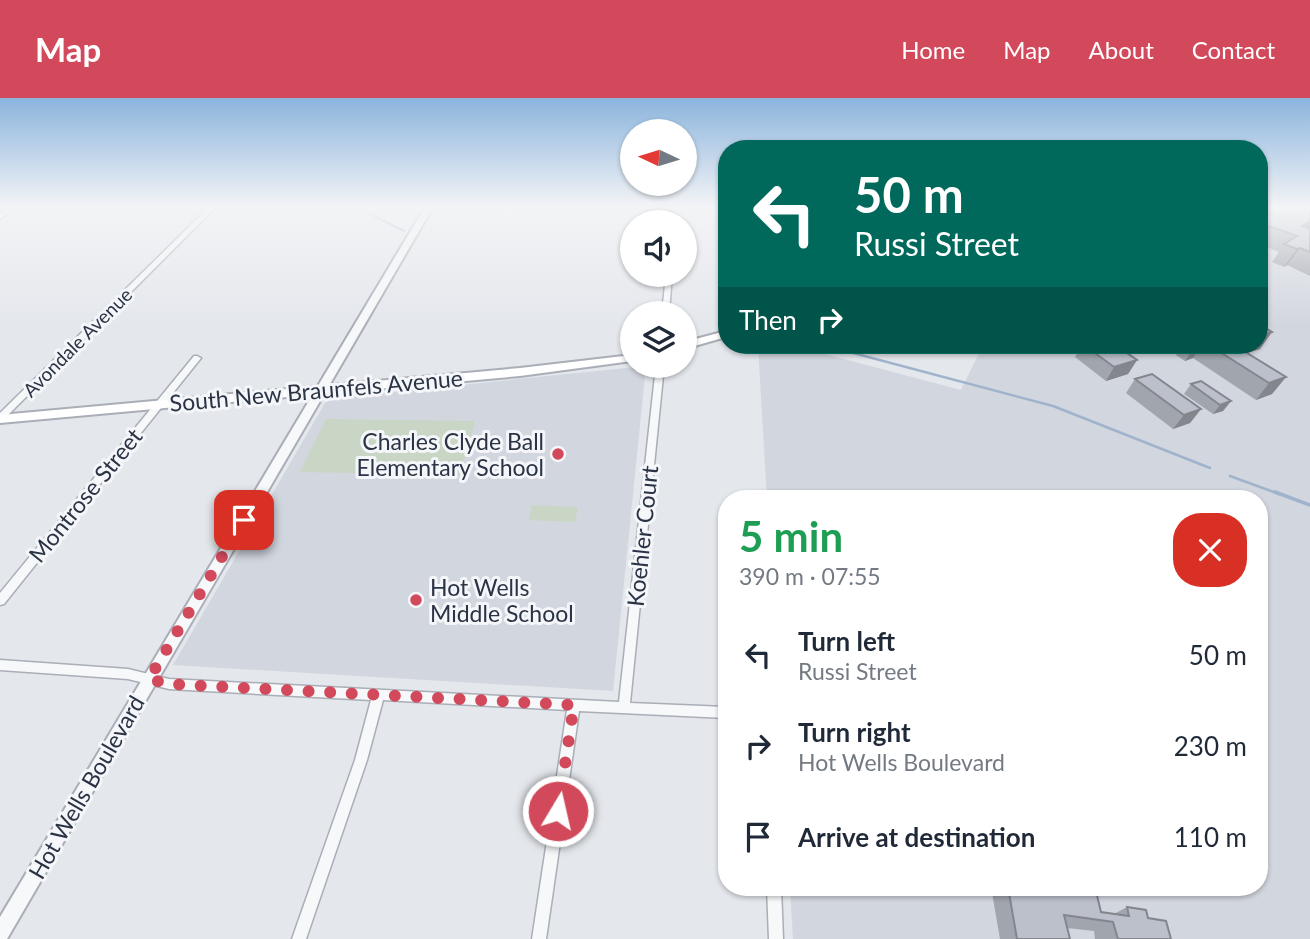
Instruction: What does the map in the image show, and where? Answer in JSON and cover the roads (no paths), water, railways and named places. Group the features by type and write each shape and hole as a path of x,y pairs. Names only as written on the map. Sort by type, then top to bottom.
{"main road":[{"path":"697,342 718,336"},
{"name":"South New Braunfels Avenue","path":"0,419 543,370 620,360"}],"street":[{"name":"Avondale Avenue","path":"0,419 174,246"},
{"name":"Hot Wells Boulevard","path":"0,934 406,246"},
{"name":"Montrose Street","path":"0,601 197,358"},
{"name":"Koehler Court","path":"624,706 659,378"},
{"path":"0,665 128,674 169,684 718,712"},
{"path":"299,939 362,760 378,696"},
{"path":"539,939 574,705"},
{"path":"774,896 776,939"}],"waterway":[{"path":"857,354 1053,406 1210,468"},
{"path":"1230,476 1279,494"},
{"path":"1275,492 1310,505"}],"place":[{"name":"Charles Clyde Ball Elementary School","path":"558,454"},
{"name":"Hot Wells Middle School","path":"416,600"}]}
